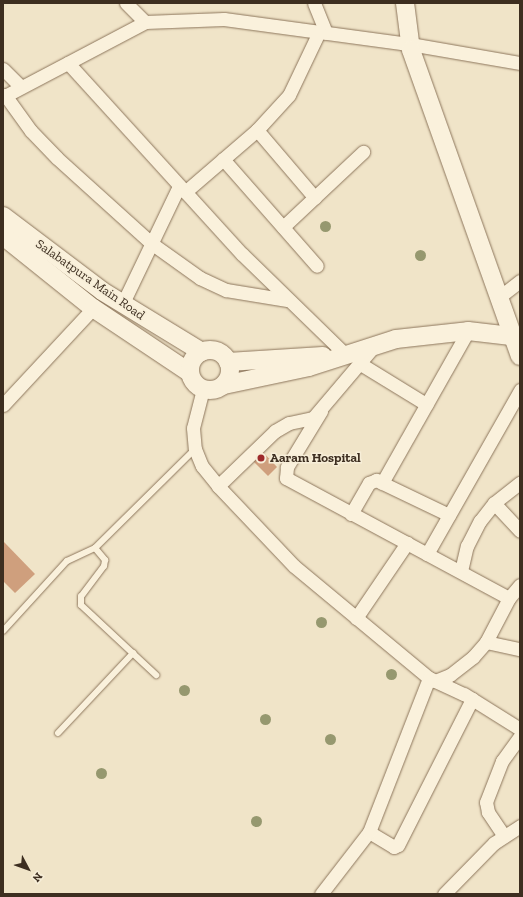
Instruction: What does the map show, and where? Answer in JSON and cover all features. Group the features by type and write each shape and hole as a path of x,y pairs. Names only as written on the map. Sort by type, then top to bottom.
{"street":[{"path":"126,3 145,22"},
{"path":"122,305 151,243 182,189 223,159 257,130 289,95 323,32 314,3"},
{"path":"405,3 410,44 498,298 515,336 520,356"},
{"path":"287,300 226,290 200,278 151,243 57,158 31,131 4,96 145,22 224,19 410,44 520,63"},
{"path":"68,62 182,189 287,300 346,358 426,404"},
{"path":"3,69 21,87"},
{"path":"257,130 315,198"},
{"path":"283,227 363,152"},
{"path":"223,159 317,266"},
{"name":"Salabatpura Main Road","path":"3,216 122,305 202,352"},
{"name":"Salabatpura Main Road","path":"3,236 93,308 190,373"},
{"path":"498,298 520,281"},
{"path":"3,405 93,308"},
{"path":"224,385 230,374 228,362 220,353 202,352 193,361 190,373 194,383 203,389 214,390 224,385 346,358 377,344 430,334 468,331 515,336"},
{"path":"382,483 468,331"},
{"path":"228,362 305,356 346,358"},
{"path":"346,358 321,411 287,467 286,478 509,598"},
{"path":"203,389 193,428 195,449 202,466 218,486 294,566 432,680 472,699 520,729"},
{"path":"427,554 520,390"},
{"path":"218,486 275,431 289,423 313,418 321,411"},
{"path":"351,514 371,481 382,483 449,515"},
{"path":"460,571 467,546 480,521 494,504 520,483"},
{"path":"494,504 520,531"},
{"path":"356,618 407,543"},
{"path":"432,680 450,675 473,657 486,642 509,598 520,585"},
{"path":"486,642 520,649"},
{"path":"321,894 369,832 432,680"},
{"path":"369,832 394,847 398,845 472,699"},
{"path":"504,836 488,812 486,802 502,760 520,736"},
{"path":"444,894 494,843 520,826"}],"lane":[{"path":"3,631 67,561 94,548 195,449"},
{"path":"94,548 105,560 104,566 79,601 156,675"},
{"path":"58,733 133,653"}],"building":[{"path":"260,449 277,467 268,476 250,458"},
{"path":"3,541 35,574 15,593 3,581"}],"place":[{"name":"Aaram Hospital","path":"261,458"}]}
